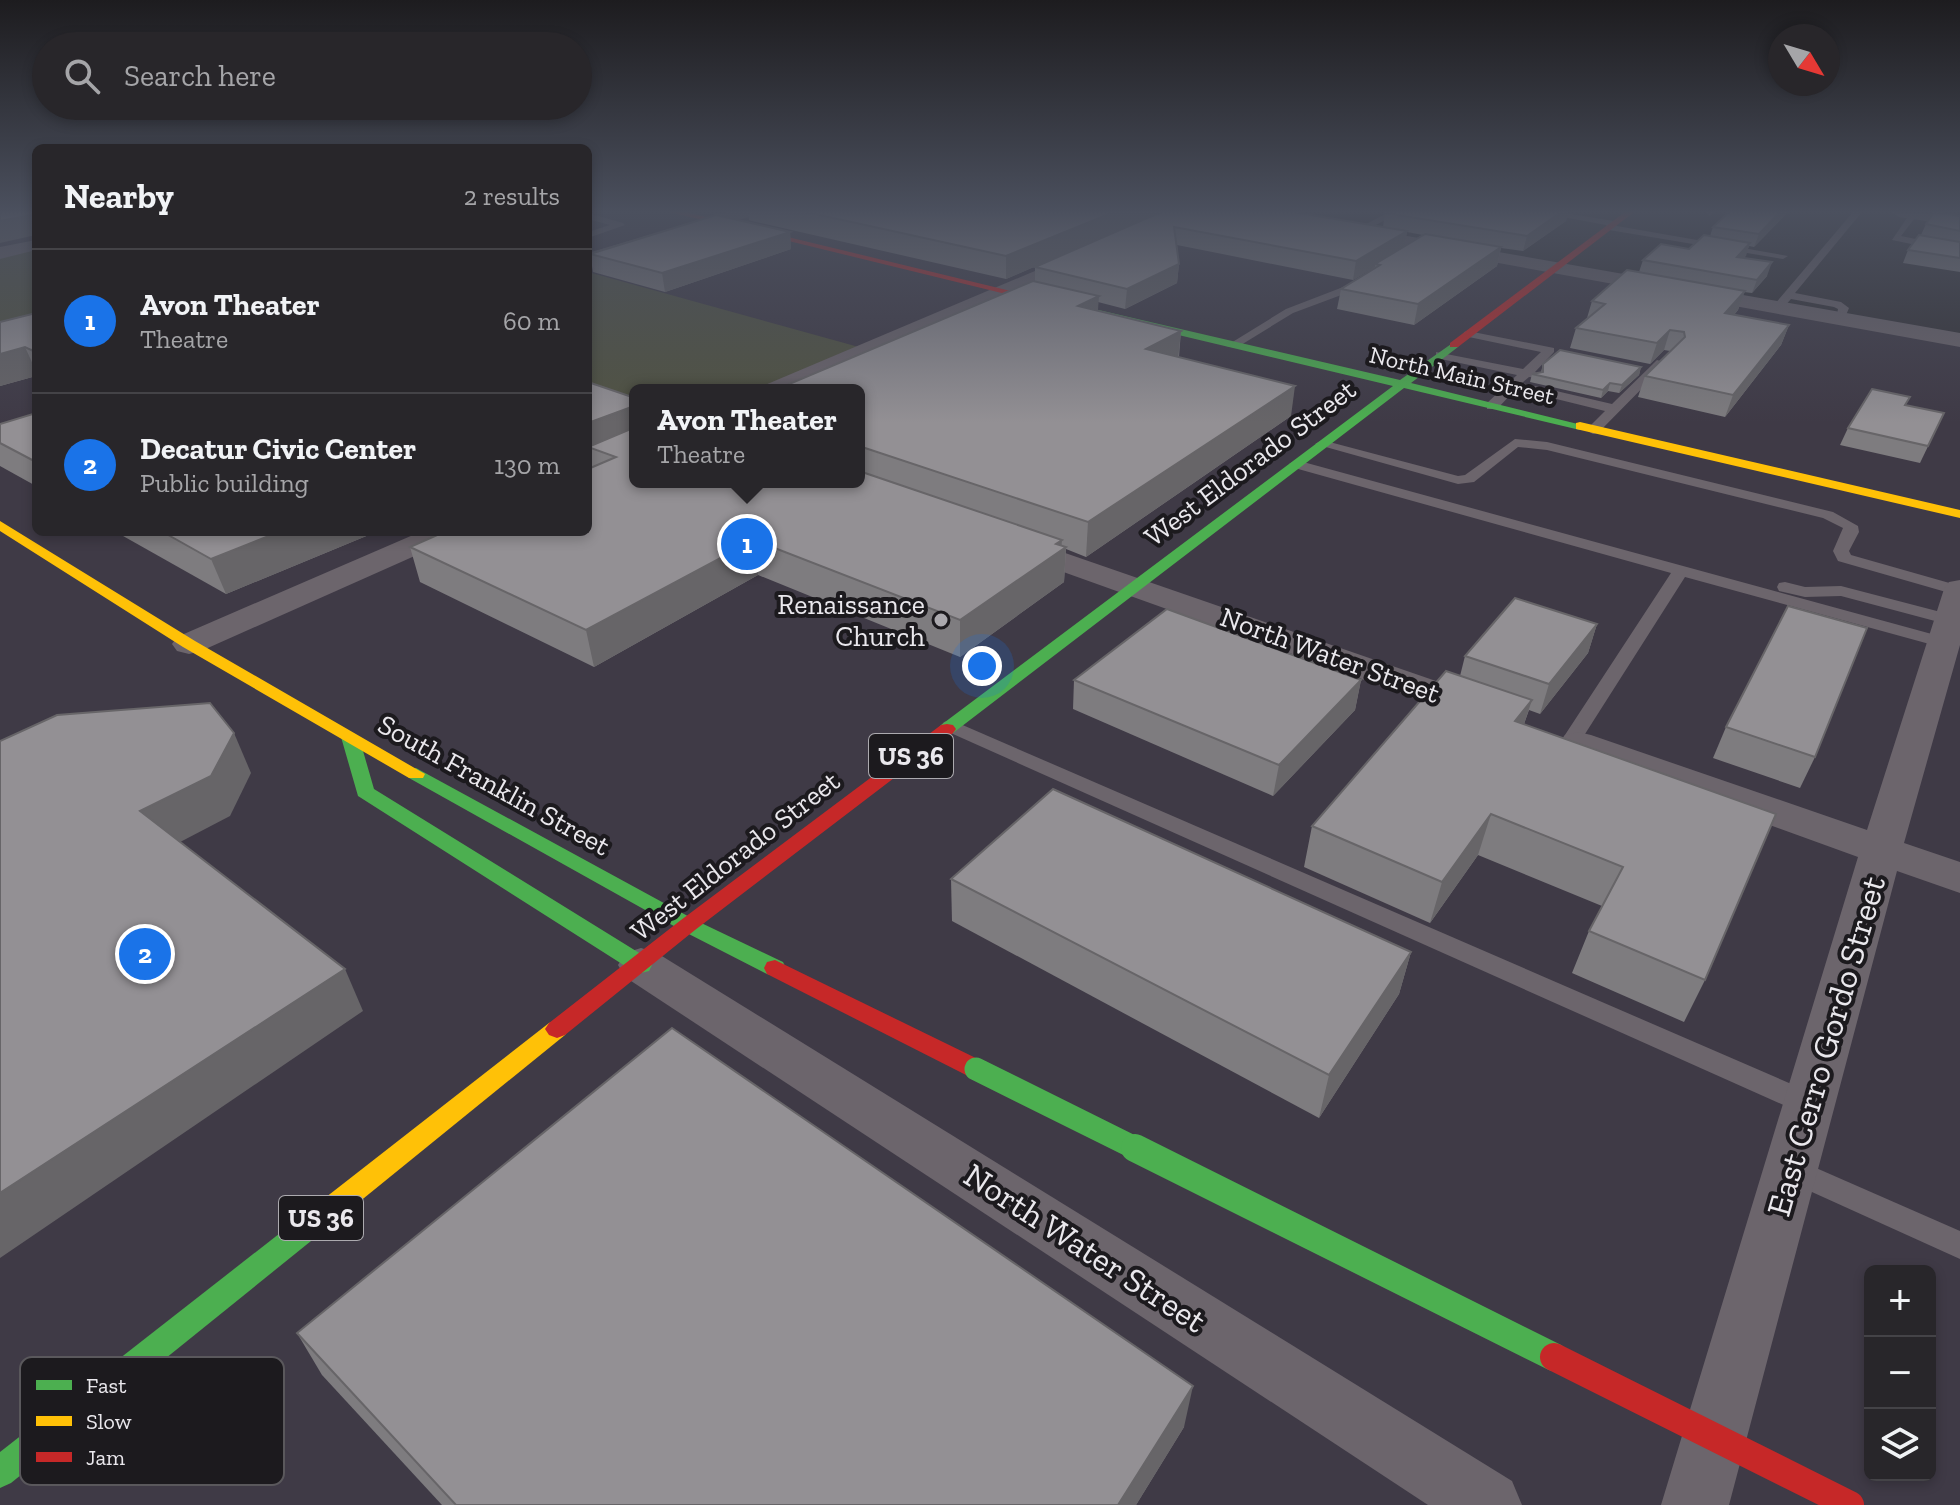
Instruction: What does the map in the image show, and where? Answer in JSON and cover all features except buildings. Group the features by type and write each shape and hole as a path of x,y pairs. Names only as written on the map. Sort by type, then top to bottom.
{"main road":[{"name":"North Main Street","path":"971,282 1232,346 1960,514"},
{"name":"West Eldorado Street","path":"145,1357 688,925 1536,282"},
{"name":"South Franklin Street","path":"0,525 189,644 688,925 1850,1505"},
{"path":"350,737 365,792 641,965"},
{"name":"West Eldorado Street","path":"0,1472 20,1456"}],"street":[{"path":"787,384 1022,282"},
{"path":"1653,282 1783,301 1840,318 1960,340"},
{"name":"North Water Street","path":"985,534 1960,878"},
{"path":"189,644 436,536"},
{"name":"East Cerro Gordo Street","path":"1695,1505 1881,851 1953,611"},
{"name":"North Water Street","path":"641,965 1488,1505"}],"lane":[{"path":"1232,346 1271,320 1313,301 1343,294 1363,282"},
{"path":"1783,301 1799,282"},
{"path":"1468,334 1565,353"},
{"path":"1492,406 1513,385 1545,362 1550,350"},
{"path":"1440,355 1531,374"},
{"path":"1593,430 1670,355"},
{"path":"1638,368 1653,371"},
{"path":"1621,379 1640,383"},
{"path":"1513,385 1615,409"},
{"path":"1608,391 1627,396"},
{"path":"1308,454 1469,479 1515,443 1547,446 1828,515 1850,526 1851,532 1841,551 1844,558 1953,611"},
{"path":"1308,454 1805,592 1828,590 1953,611"},
{"path":"1308,454 1681,570 1953,611"},
{"path":"1408,483 1422,471"},
{"path":"1828,590 1844,558"},
{"path":"1541,730 1681,570"},
{"path":"951,726 1809,1104"},
{"path":"1791,1169 1960,1245"}],"shaded area":[{"path":"0,282 32,282 32,536 592,536 592,282 1620,282 1960,343 1960,1505 0,1505"}],"green space":[{"path":"0,282 32,282 32,324 0,332"},
{"path":"592,282 625,282 866,349 787,384 629,384 629,397 592,384"}],"traffic: fast":[{"path":"1047,301 1580,426"},
{"path":"947,729 1454,345"},
{"path":"350,737 365,792 641,965"},
{"path":"416,774 688,925 775,968"},
{"path":"976,1069 1554,1357"},
{"path":"145,1357 307,1228"},
{"path":"0,1472 20,1456"}],"traffic: slow":[{"path":"1580,426 1960,514"},
{"path":"0,525 189,644 416,774"},
{"path":"307,1228 557,1029"}],"traffic: jam":[{"path":"968,282 1047,301"},
{"path":"1454,345 1537,282"},
{"path":"557,1029 688,925 947,729"},
{"path":"775,968 976,1069"},
{"path":"1554,1357 1850,1505"}],"place":[{"name":"Avon Theater","path":"747,544"},
{"name":"Renaissance Church","path":"941,620"},
{"name":"Decatur Civic Center","path":"145,954"}]}
